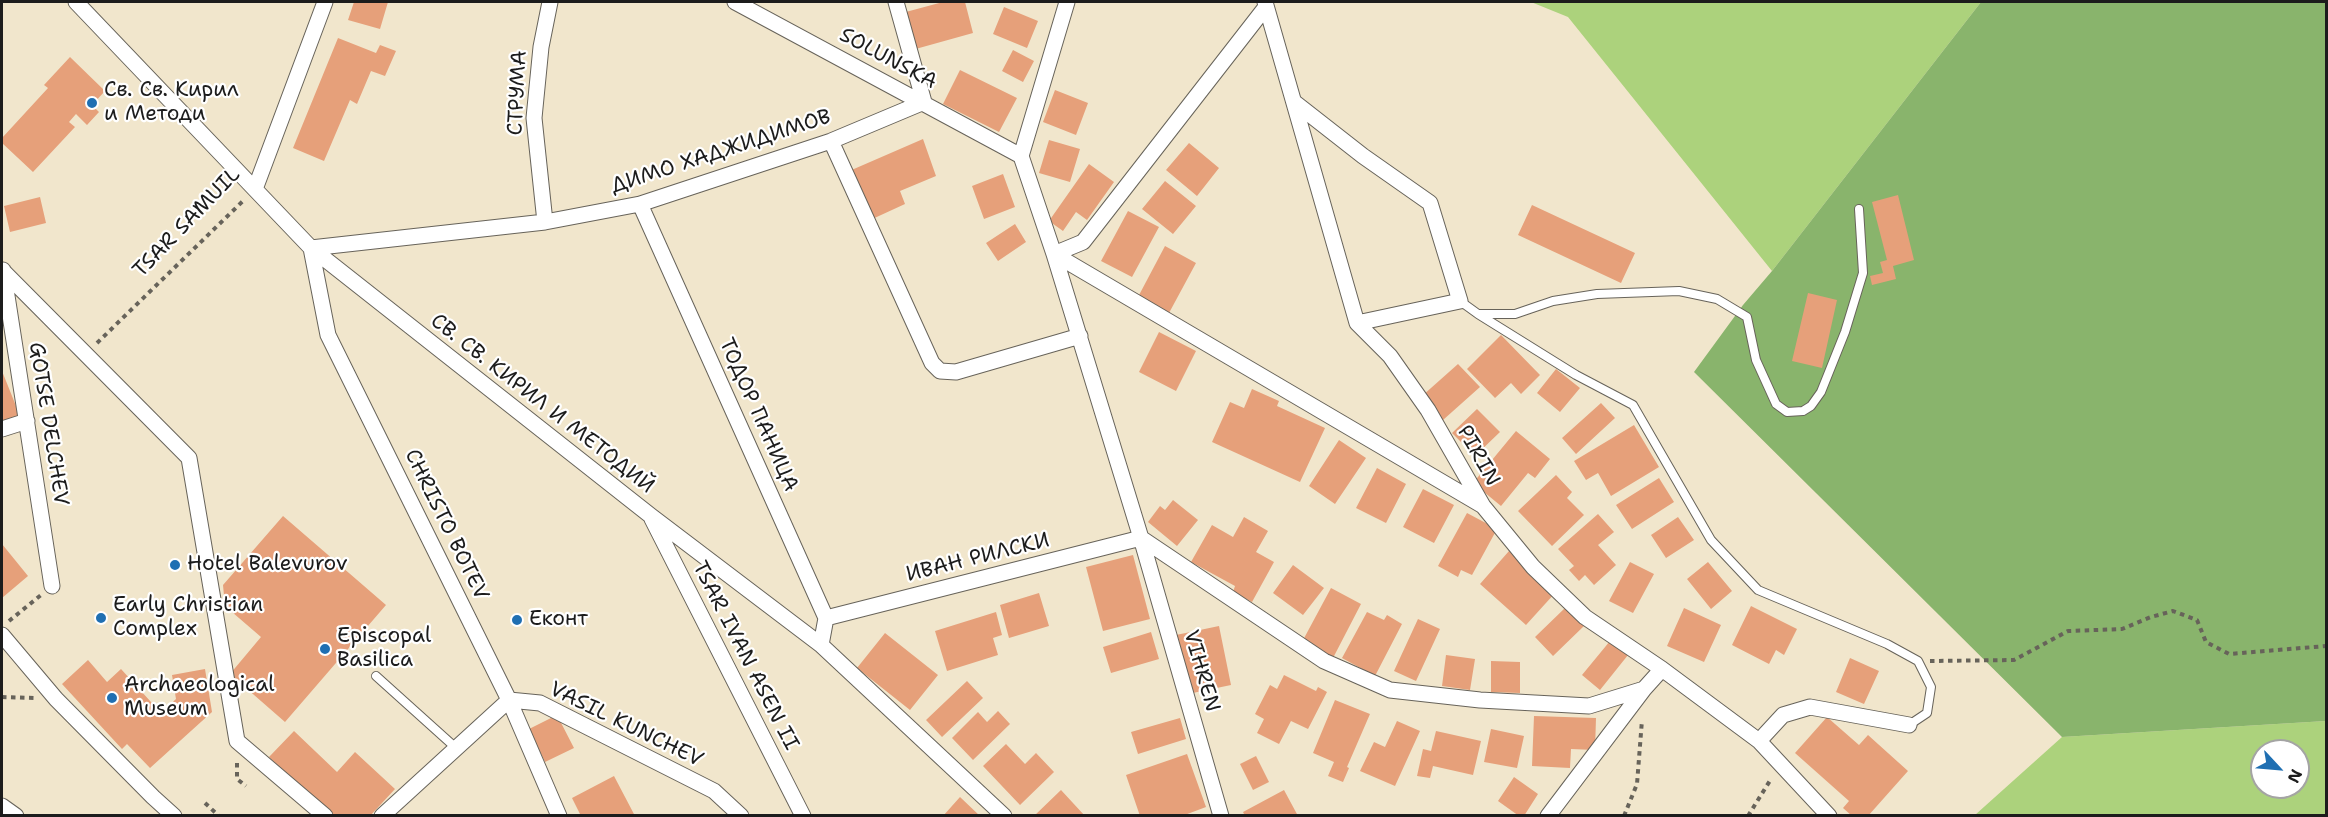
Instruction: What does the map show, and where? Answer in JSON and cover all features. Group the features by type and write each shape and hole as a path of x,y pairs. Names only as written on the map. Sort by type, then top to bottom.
{"street":[{"name":"СВ. СВ. КИРИЛ И МЕТОДИЙ","path":"76,2 311,248 651,516 821,645 1004,816"},
{"name":"TSAR SAMUIL","path":"255,189 325,2"},
{"name":"СТРУМА","path":"545,222 534,118 540,47 550,2"},
{"name":"SOLUNSKA","path":"735,2 1021,156"},
{"path":"896,2 924,102"},
{"path":"1021,156 1067,2"},
{"path":"1054,254 1083,242 1265,5"},
{"name":"PIRIN","path":"1265,5 1357,323 1390,356 1428,410 1483,506 1533,567 1585,617 1662,669 1759,741 1829,816"},
{"name":"ДИМО ХАДЖИДИМОВ","path":"311,248 545,222 640,204 831,141 924,102"},
{"path":"1294,102 1363,156 1430,203 1460,301 1357,323"},
{"path":"831,141 932,363 940,371 956,372 1080,336"},
{"name":"VIHREN","path":"1021,156 1080,336 1221,816"},
{"name":"ТОДОР ПАНИЦА","path":"640,204 826,618"},
{"name":"CHRISTO BOTEV","path":"311,248 328,335 509,700 559,816"},
{"path":"1054,254 1483,506"},
{"path":"2,270 189,458 237,741 325,816"},
{"name":"GOTSE DELCHEV","path":"2,270 52,586"},
{"path":"2,429 27,421"},
{"name":"TSAR IVAN ASEN II","path":"651,516 803,816"},
{"path":"1141,538 1324,661 1390,690 1480,700 1590,706 1644,688"},
{"name":"ИВАН РИЛСКИ","path":"826,618 1141,538"},
{"path":"821,645 826,618"},
{"path":"2,635 56,699 174,816"},
{"path":"1548,816 1644,688 1662,669"},
{"path":"382,816 509,700"},
{"name":"VASIL KUNCHEV","path":"509,700 540,703 714,792 741,816"},
{"path":"1759,741 1783,715 1810,707 1908,725"},
{"path":"2,806 16,816"}],"lane":[{"path":"1478,314 1515,314 1552,301 1597,294 1680,291 1717,299 1747,317 1756,360 1776,404 1787,412 1803,411 1811,406 1821,392 1845,332 1863,273 1859,209"},
{"path":"1460,301 1576,375 1633,405 1711,540 1758,590 1887,644 1917,661 1931,687 1927,713 1908,725"},
{"path":"376,676 456,748"}],"path":[{"name":"TSAR SAMUIL","path":"86,353 255,189"},
{"path":"2,627 52,586"},
{"path":"1917,661 2014,660 2068,631 2122,629 2173,611 2197,620 2206,642 2229,654 2326,646"},
{"path":"1624,816 1637,784 1644,688"},
{"path":"2,697 56,699"},
{"path":"1748,816 1781,763"},
{"path":"205,803 219,816"}],"green space":[{"path":"1531,2 1981,2 1772,271 1568,17"},
{"path":"1981,2 2326,2 2326,721 2062,737 1694,372 1743,305 1772,271"},
{"path":"2326,721 2326,815 1975,815 2062,737"}],"building":[{"path":"354,2 388,2 380,29 348,20"},
{"path":"943,2 965,2 973,33 912,50 902,13"},
{"path":"1004,7 1038,21 1027,48 993,34"},
{"path":"338,38 376,53 380,45 396,51 385,76 371,71 357,104 350,100 324,161 293,148"},
{"path":"1013,50 1034,61 1023,82 1002,71"},
{"path":"70,57 105,91 92,105 99,112 87,125 76,114 69,122 75,127 33,172 2,143 2,138 48,88 44,85"},
{"path":"960,70 1017,98 999,132 943,104"},
{"path":"1055,90 1088,103 1076,135 1043,122"},
{"path":"923,139 936,176 900,191 905,204 868,221 847,172"},
{"path":"1049,140 1080,149 1070,182 1039,173"},
{"path":"1189,143 1219,168 1197,196 1166,170"},
{"path":"1089,164 1114,182 1087,220 1076,212 1063,231 1049,221"},
{"path":"1003,174 1015,207 984,219 972,186"},
{"path":"1165,181 1196,206 1173,234 1142,209"},
{"path":"1898,195 1914,260 1893,266 1896,279 1872,285 1870,276 1883,273 1880,262 1887,260 1872,202"},
{"path":"40,197 46,223 10,232 4,206"},
{"path":"1532,205 1635,253 1621,283 1518,235"},
{"path":"1128,211 1159,227 1132,277 1101,261"},
{"path":"1015,224 1026,242 998,261 986,243"},
{"path":"1165,246 1196,263 1169,313 1138,297"},
{"path":"1808,293 1837,300 1822,368 1792,361"},
{"path":"1159,332 1196,351 1176,391 1139,372"},
{"path":"1501,335 1540,375 1521,394 1511,383 1495,398 1467,369"},
{"path":"1458,364 1480,387 1443,420 1422,396"},
{"path":"1556,369 1580,388 1560,412 1537,393"},
{"path":"2,371 20,416 2,423"},
{"path":"1252,389 1279,401 1277,406 1325,428 1300,482 1212,442 1230,402 1244,408"},
{"path":"1601,403 1615,418 1576,454 1562,438"},
{"path":"1477,409 1500,432 1475,456 1452,433"},
{"path":"1634,425 1659,467 1611,496 1598,473 1586,480 1574,461"},
{"path":"1516,431 1550,459 1535,478 1528,473 1501,506 1473,483"},
{"path":"1339,440 1366,458 1335,504 1309,486"},
{"path":"1377,468 1406,484 1386,523 1356,508"},
{"path":"1556,475 1572,492 1567,498 1584,515 1552,546 1518,511"},
{"path":"1659,478 1674,502 1632,529 1616,505"},
{"path":"1423,489 1454,505 1434,543 1403,527"},
{"path":"1173,500 1198,520 1177,546 1148,522 1160,506 1165,510"},
{"path":"1467,513 1497,529 1472,575 1461,570 1458,577 1438,566"},
{"path":"1598,514 1614,532 1598,545 1616,565 1594,585 1585,575 1579,581 1569,570 1574,566 1558,549"},
{"path":"283,516 386,605 285,722 230,674 261,637 225,606 223,585"},
{"path":"1244,517 1268,531 1256,552 1274,562 1252,602 1233,592 1235,586 1191,562 1212,525 1233,537"},
{"path":"1678,517 1694,540 1666,558 1651,535"},
{"path":"2,544 28,576 2,598"},
{"path":"1509,551 1555,593 1526,625 1480,584"},
{"path":"1133,555 1150,619 1103,631 1086,567"},
{"path":"1630,562 1654,574 1633,613 1609,601"},
{"path":"1708,562 1732,591 1711,609 1687,579"},
{"path":"1293,565 1324,588 1303,615 1273,593"},
{"path":"1331,588 1361,604 1333,658 1302,642"},
{"path":"1039,593 1049,626 1009,638 1000,605"},
{"path":"1751,606 1797,629 1784,655 1776,650 1769,664 1732,645"},
{"path":"1565,608 1584,626 1553,656 1535,637"},
{"path":"1684,608 1721,625 1704,662 1667,646"},
{"path":"996,612 1002,635 993,638 998,655 947,671 935,631"},
{"path":"1367,612 1384,620 1387,615 1402,624 1375,676 1342,658"},
{"path":"1418,619 1440,629 1416,681 1394,671"},
{"path":"1219,626 1231,685 1188,694 1176,635"},
{"path":"1151,632 1159,659 1111,673 1103,647"},
{"path":"885,633 938,675 910,710 857,668"},
{"path":"1610,641 1628,655 1600,690 1582,675"},
{"path":"1446,655 1475,659 1470,690 1442,686"},
{"path":"1850,658 1879,671 1864,704 1836,692"},
{"path":"88,660 107,682 121,669 161,713 176,699 172,675 205,669 212,712 150,768 127,744 122,749 62,684"},
{"path":"1491,661 1520,662 1520,693 1491,692"},
{"path":"1284,675 1316,691 1318,687 1327,692 1308,729 1291,721 1279,744 1257,733 1264,719 1255,714 1270,685 1277,689"},
{"path":"967,681 983,698 942,737 926,720"},
{"path":"1335,700 1370,714 1347,767 1349,768 1343,782 1328,776 1334,762 1313,753"},
{"path":"998,711 1010,724 973,760 952,738 978,712 987,722"},
{"path":"557,715 574,748 545,762 529,729"},
{"path":"1534,716 1596,718 1595,750 1571,749 1570,768 1532,766"},
{"path":"1827,717 1859,745 1868,735 1908,771 1868,816 1852,816 1843,808 1849,801 1795,753"},
{"path":"1180,718 1186,739 1138,754 1131,732"},
{"path":"1397,721 1420,731 1395,786 1360,771 1374,742 1385,747"},
{"path":"1491,729 1524,736 1517,768 1484,762"},
{"path":"294,731 337,772 355,752 395,789 370,816 331,816 269,757"},
{"path":"1436,731 1481,741 1473,775 1433,766 1430,778 1417,776 1423,749 1431,751"},
{"path":"1006,744 1025,764 1036,753 1054,772 1020,805 983,766"},
{"path":"1187,754 1206,807 1182,816 1140,816 1126,775"},
{"path":"1256,756 1269,782 1253,790 1240,764"},
{"path":"614,776 635,816 581,816 572,798"},
{"path":"1514,777 1538,794 1524,816 1519,816 1498,801"},
{"path":"1061,790 1085,816 1034,816"},
{"path":"1284,790 1298,816 1245,816 1243,812"},
{"path":"960,797 980,816 943,816"}],"place":[{"name":"Св. Св. Кирил и Методи","path":"92,103"},
{"name":"Hotel Balevurov","path":"175,565"},
{"name":"Early Christian Complex","path":"101,618"},
{"name":"Еконт","path":"517,620"},
{"name":"Еpiscopal Basilica","path":"325,649"},
{"name":"Archaeological Museum","path":"112,698"}]}
